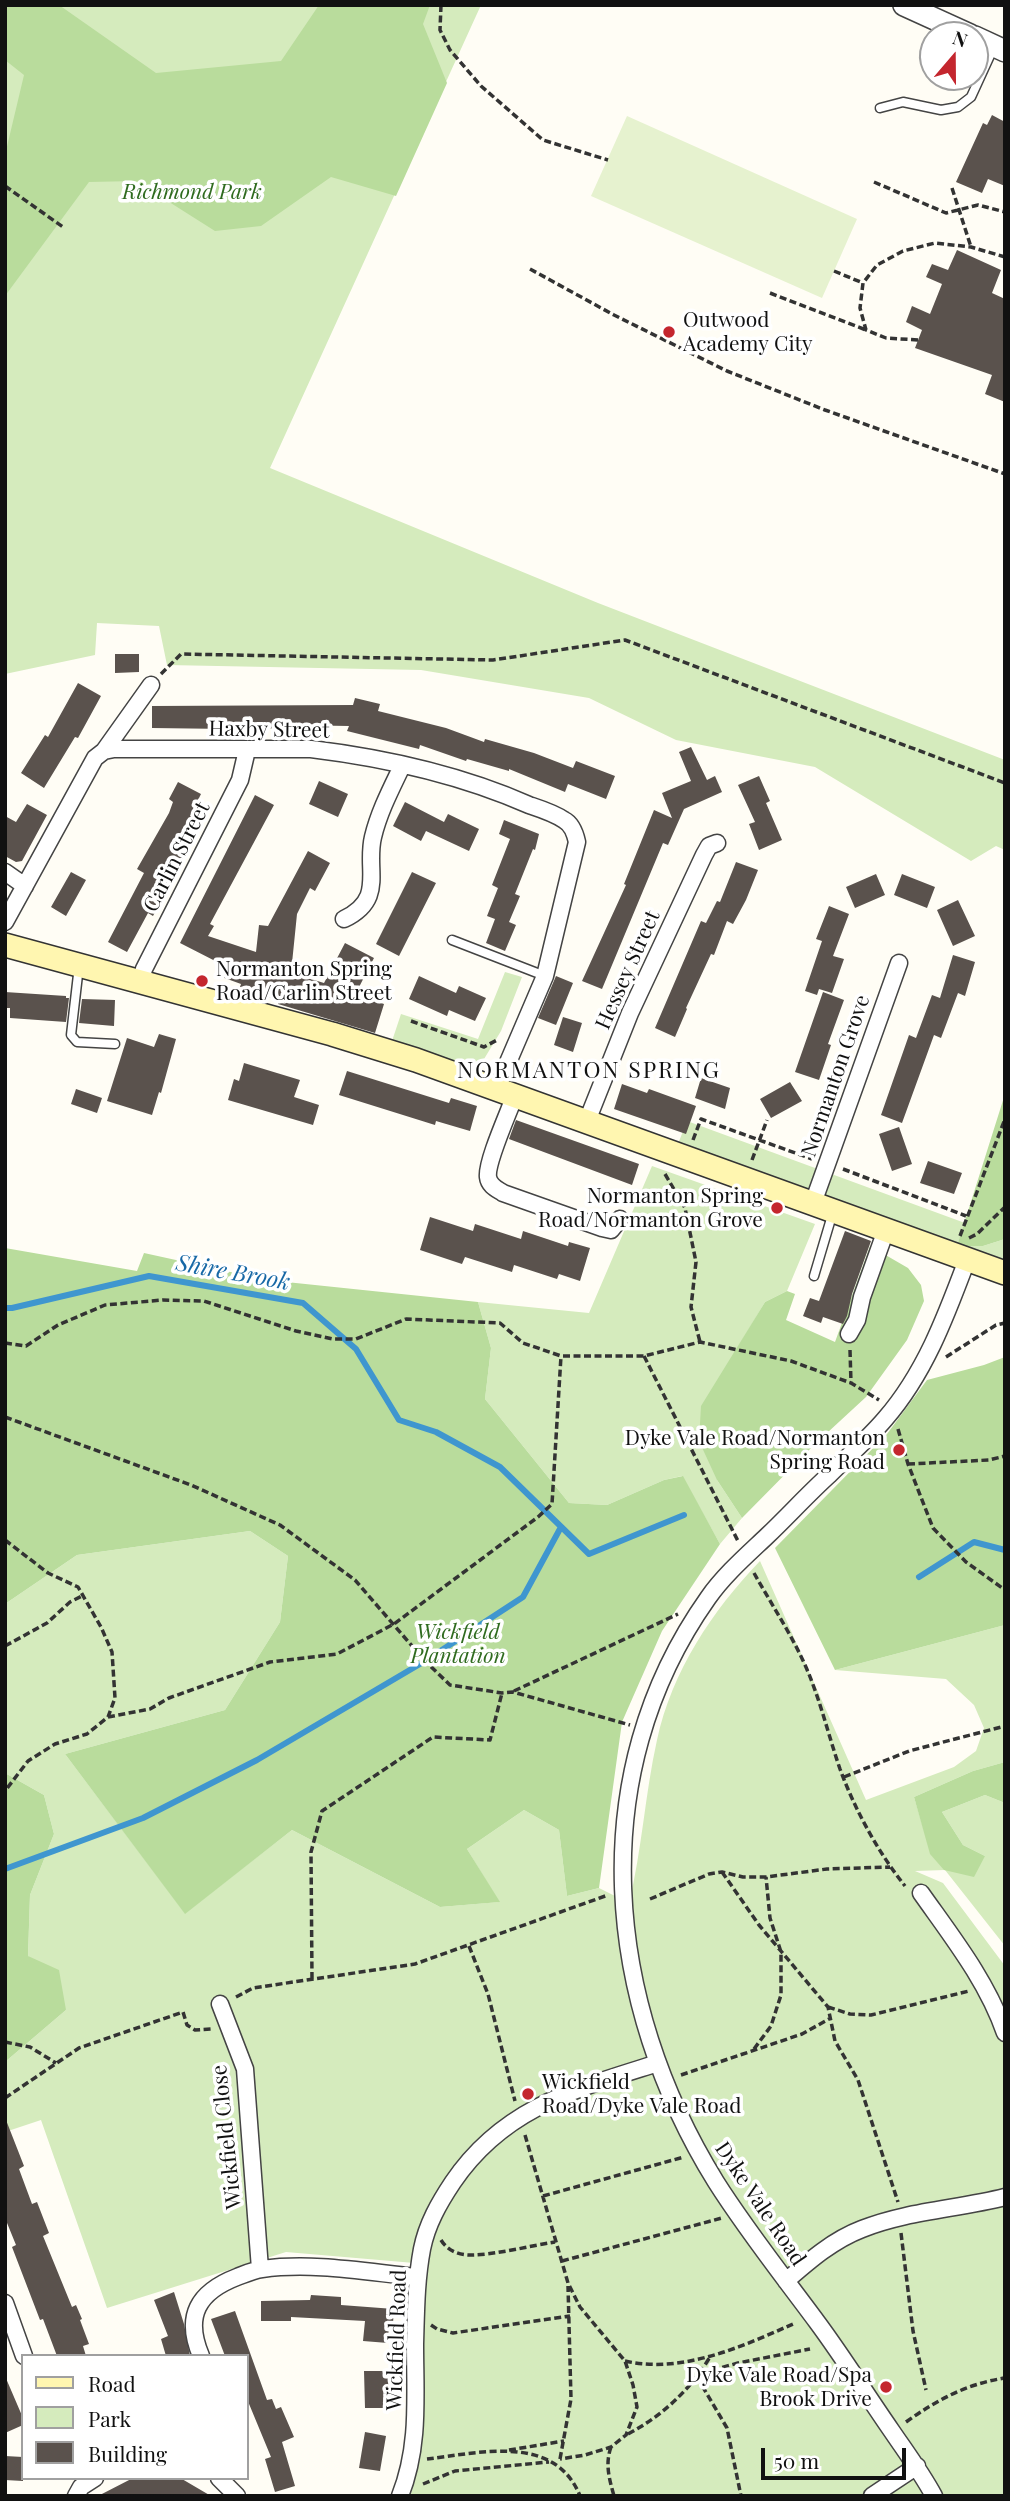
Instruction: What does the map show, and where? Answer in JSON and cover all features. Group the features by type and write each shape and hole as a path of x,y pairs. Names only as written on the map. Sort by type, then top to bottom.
{"main road":[{"path":"5,945 332,1034 506,1091 587,1121 681,1149 823,1207 886,1230 962,1252 1005,1273"}],"street":[{"path":"904,5 939,21"},
{"path":"5,922 95,758 104,751 151,685"},
{"name":"Haxby Street","path":"104,751 311,749 343,753 465,781 513,797 566,820 574,831 577,842 545,976 520,1033 487,1176 491,1185 503,1194 602,1228 611,1230 620,1219"},
{"name":"Carlin Street","path":"141,981 144,969 240,780 247,750"},
{"path":"344,919 364,903 372,887 372,841 380,815 402,766"},
{"name":"Hessey Street","path":"587,1121 629,1013 704,855 709,846 717,843"},
{"path":"5,872 25,886"},
{"name":"Normanton Grove","path":"823,1207 899,962"},
{"path":"849,1334 857,1320 862,1297 886,1230"},
{"name":"Dyke Vale Road","path":"934,2496 918,2466 737,2214 699,2152 658,2063 629,1959 623,1914 621,1853 627,1793 643,1730 659,1684 680,1639 711,1594 745,1557 867,1438 915,1378 928,1355 962,1252"},
{"path":"916,1894 984,1987 1005,2033"},
{"name":"Wickfield Close","path":"222,2007 245,2069 260,2269"},
{"name":"Wickfield Road","path":"400,2496 411,2461 417,2413 417,2277 430,2222 441,2200 474,2154 493,2135 520,2116 566,2094 658,2063"},
{"path":"786,2281 822,2251 860,2230 883,2222 1005,2197"},
{"path":"200,2354 194,2340 194,2316 201,2299 218,2285 260,2269 344,2269 417,2277"},
{"path":"5,2303 23,2354"},
{"path":"872,2496 918,2466"},
{"path":"221,2480 237,2496"}],"lane":[{"path":"880,108 903,103 941,110 958,107 971,97 991,45"},
{"path":"452,940 545,976"},
{"path":"79,964 71,1035 77,1042 115,1044"},
{"path":"814,1276 823,1207"}],"path":[{"path":"442,5 440,30 450,50 481,86 543,140 608,160"},
{"path":"874,182 946,213 978,205 1005,212"},
{"path":"5,186 63,227"},
{"path":"952,188 971,247"},
{"path":"866,330 860,308 863,283 877,265 903,251 935,243 971,247 1005,257"},
{"path":"530,269 614,315 727,370 825,410 1005,474"},
{"path":"834,271 863,283"},
{"path":"770,293 886,338 918,340"},
{"path":"151,685 170,662 181,654 493,660 625,639 1005,783"},
{"path":"411,1021 484,1046 520,1033"},
{"path":"700,1342 691,1307 696,1262 685,1208 664,1172 701,1119 817,1160"},
{"path":"962,1252 1005,1119"},
{"path":"748,1169 767,1120"},
{"path":"839,1167 966,1216"},
{"path":"962,1252 1005,1207"},
{"path":"5,1343 26,1346 58,1325 105,1306 163,1300 204,1301 296,1331 332,1339 356,1339 406,1319 500,1323 523,1343 561,1356 644,1356 700,1342 791,1361 851,1383 890,1412 933,1528 966,1562 1005,1590"},
{"path":"915,1378 996,1325 1005,1323"},
{"path":"849,1334 851,1383"},
{"path":"5,1791 28,1761 55,1744 87,1734 108,1717 150,1709 169,1698 270,1662 337,1654 394,1624 538,1517 552,1504 561,1356"},
{"path":"644,1356 745,1557 797,1647 844,1777 890,1867 916,1894"},
{"path":"5,1417 191,1485 280,1525 355,1580 425,1661 450,1685 502,1693 513,1692 677,1613 690,1624"},
{"path":"908,1464 989,1460 1005,1456"},
{"path":"5,1540 48,1573 78,1587 83,1595 112,1652 115,1698 108,1717"},
{"path":"5,1646 47,1623 70,1602 83,1595"},
{"path":"513,1692 643,1730"},
{"path":"312,1979 311,1852 322,1811 433,1737 490,1740 502,1693"},
{"path":"844,1777 909,1751 1005,1727"},
{"path":"650,1899 687,1882 722,1872 743,1877 766,1877 827,1869 890,1867"},
{"path":"722,1872 781,1952 828,2007 850,2014 871,2015 984,1987"},
{"path":"754,2049 771,2026 781,1995 781,1952 770,1918 766,1877"},
{"path":"222,2007 253,1987 415,1964 622,1888"},
{"path":"469,1946 488,1994 568,2283 580,2308 625,2361 633,2385 636,2407 626,2435"},
{"path":"828,2007 835,2042 858,2080 899,2211"},
{"path":"5,2098 79,2048 183,2012 187,2025 195,2031 231,2028"},
{"path":"666,2081 802,2034 829,2019"},
{"path":"5,2042 30,2047 56,2063"},
{"path":"543,2196 644,2170 699,2152"},
{"path":"562,2261 737,2214"},
{"path":"430,2222 445,2246 455,2253 470,2255 555,2242"},
{"path":"902,2227 912,2331 926,2390"},
{"path":"559,2464 571,2399 568,2283"},
{"path":"416,2309 438,2329 453,2333 570,2316"},
{"path":"625,2361 653,2366 674,2365 711,2356 793,2324"},
{"path":"698,2376 738,2363 810,2349"},
{"path":"560,2459 611,2447 646,2424 667,2409 698,2376 711,2356"},
{"path":"698,2376 727,2428 741,2496"},
{"path":"902,2425 953,2392 982,2382 1005,2378"},
{"path":"411,2461 507,2450 564,2440"},
{"path":"611,2447 607,2457 614,2496"},
{"path":"507,2450 559,2464 572,2479 580,2496"},
{"path":"416,2488 455,2471 551,2462"}],"green space":[{"name":"Richmond Park","path":"5,5 481,5 270,468 598,603 1005,760 1005,850 996,846 971,861 815,767 676,740 589,698 421,670 167,665 159,626 97,623 95,655 5,674"},
{"path":"5,5 59,5 156,73 281,61 319,5 430,5 423,24 447,83 396,196 331,177 261,226 215,231 136,181 89,182 5,296 5,155 24,75 5,60"},
{"path":"627,116 857,219 822,298 591,196"},
{"path":"505,972 522,977 501,1031 481,1064 468,1067 392,1041 401,1014 478,1039"},
{"path":"1005,1094 1005,1239 983,1246 957,1246"},
{"path":"687,1121 965,1223 957,1246 676,1149"},
{"path":"652,1166 815,1224 787,1291 765,1302 734,1354 717,1480 742,1518 720,1544 682,1476 664,1480 607,1505 569,1503 485,1399 491,1348 478,1302 589,1313"},
{"path":"1005,1239 1005,1260 957,1246 983,1246"},
{"path":"870,1246 908,1268 921,1285 924,1301 907,1340 866,1397 742,1518 717,1480 699,1441 701,1406 765,1302 787,1291 795,1294 786,1320 835,1342"},
{"name":"Wickfield Plantation","path":"5,1248 137,1271 144,1253 267,1280 478,1302 491,1348 485,1399 569,1503 607,1505 664,1480 683,1476 720,1544 662,1631 622,1722 599,1888 567,1896 559,1830 524,1810 467,1849 500,1902 440,1907 292,1830 185,1914 65,1754 225,1710 280,1622 288,1556 250,1531 77,1555 5,1604"},
{"path":"1005,1357 1005,1625 835,1670 775,1548 887,1434 927,1380"},
{"path":"250,1531 288,1556 280,1622 225,1710 65,1754 185,1913 292,1830 440,1907 499,1902 467,1849 524,1810 559,1830 567,1896 599,1888 629,1903 657,1740 673,1690 710,1621 760,1561 866,1800 954,1767 976,1751 984,1728 974,1705 946,1679 835,1670 1005,1625 1005,1762 973,1771 914,1797 931,1854 985,1856 963,1845 942,1812 985,1795 1005,1803 1005,1946 945,1870 915,1871 943,1883 1005,1966 1005,2496 410,2496 421,2420 426,2264 286,2252 107,2308 41,2120 5,2132 5,2062 66,2010 28,1956 30,1895 54,1834 44,1795 5,1773 5,1604 77,1555"},
{"path":"1005,1762 1005,1803 985,1795 942,1812 963,1845 985,1856 974,1877 944,1870 930,1854 914,1797 973,1771"},
{"path":"5,1773 44,1795 54,1834 30,1895 28,1956 59,1970 66,2010 5,2062"}],"building":[{"path":"992,115 1005,122 1005,186 988,179 982,193 956,182 983,123 987,125"},
{"path":"957,250 1001,270 992,293 1005,299 1005,402 985,394 992,375 915,348 922,330 906,322 912,306 930,314 942,284 926,277 932,264 948,270"},
{"path":"115,654 139,654 139,672 115,673"},
{"path":"78,683 101,696 78,738 75,737 44,788 21,773 45,735 48,737"},
{"path":"355,698 380,704 378,711 446,728 484,742 485,739 534,753 573,768 576,761 615,776 606,799 568,784 565,792 509,769 467,759 466,761 420,745 419,749 347,731 349,726 152,728 152,706 353,705"},
{"path":"691,747 707,780 715,776 722,792 684,809 668,845 663,843 602,989 582,981 626,885 624,884 654,810 672,818 662,793 691,781 679,752"},
{"path":"759,776 770,801 766,803 782,840 759,850 749,824 755,822 738,785"},
{"path":"319,781 348,794 338,817 309,804"},
{"path":"178,782 201,794 190,816 202,822 153,916 148,913 127,952 108,942 144,873 137,869 169,813 173,802 169,799"},
{"path":"255,795 274,805 210,924 214,926 208,936 256,952 259,925 268,926 308,851 330,863 315,891 310,888 297,914 291,973 324,983 345,943 374,958 357,991 366,995 365,998 384,1004 375,1033 278,1004 279,1001 240,987 241,984 219,976 223,965 180,943"},
{"path":"405,802 444,822 448,814 479,829 469,851 426,831 421,841 393,826"},
{"path":"27,804 47,815 22,861 16,862 5,856 5,816 16,822"},
{"path":"504,820 539,834 535,850 533,849 515,894 520,896 509,922 516,925 505,951 486,943 495,919 487,916 498,888 492,885 510,839 499,834"},
{"path":"736,862 758,870 733,924 727,921 675,1037 655,1028 701,921 706,923 717,901 720,902"},
{"path":"71,872 86,880 66,916 51,907"},
{"path":"412,872 436,883 399,956 376,944"},
{"path":"876,874 885,895 855,908 846,887"},
{"path":"902,874 935,887 927,908 894,895"},
{"path":"958,900 975,936 953,946 937,910"},
{"path":"829,906 849,914 833,956 844,959 832,993 819,989 817,995 805,991 822,941 816,939"},
{"path":"953,955 975,962 965,996 958,993 941,1038 934,1035 902,1123 881,1115 909,1035 916,1038 932,995 940,998"},
{"path":"419,976 456,993 459,986 486,998 475,1021 449,1010 447,1016 409,999"},
{"path":"556,976 573,983 556,1025 538,1018"},
{"path":"5,992 66,996 69,998 66,1022 10,1018 10,1008 5,1008"},
{"path":"823,992 844,1000 828,1044 831,1045 819,1080 795,1072"},
{"path":"82,999 115,1000 114,1026 79,1023"},
{"path":"563,1017 582,1023 573,1052 554,1045"},
{"path":"159,1034 176,1039 152,1115 107,1101 127,1038 154,1047"},
{"path":"244,1063 300,1080 294,1097 319,1105 313,1125 228,1100 234,1079 239,1081"},
{"path":"347,1071 449,1103 451,1098 477,1106 470,1131 436,1121 435,1125 339,1095"},
{"path":"701,1078 730,1088 725,1109 695,1098"},
{"path":"790,1082 802,1101 771,1118 760,1099"},
{"path":"622,1084 647,1093 649,1089 696,1106 686,1134 614,1109"},
{"path":"76,1089 102,1098 97,1113 71,1104"},
{"path":"516,1120 639,1164 632,1185 509,1139"},
{"path":"899,1127 912,1164 892,1171 879,1134"},
{"path":"928,1161 962,1173 954,1194 920,1183"},
{"path":"430,1217 473,1231 475,1224 521,1239 523,1231 568,1246 569,1242 590,1248 580,1281 559,1274 557,1279 514,1265 512,1272 465,1257 462,1264 420,1250"},
{"path":"845,1231 871,1241 843,1324 823,1317 821,1323 803,1316 810,1298 819,1301"},
{"path":"6,2120 24,2166 19,2169 32,2204 37,2202 49,2233 43,2236 72,2307 76,2305 82,2319 80,2320 89,2344 83,2346 85,2354 56,2354 12,2247 16,2245 5,2218"},
{"path":"174,2292 190,2354 165,2354 161,2339 168,2336 154,2300"},
{"path":"311,2295 341,2297 341,2305 394,2309 393,2323 389,2322 388,2343 363,2341 365,2321 291,2317 291,2321 261,2321 261,2301 310,2300"},
{"path":"235,2311 267,2400 272,2399 276,2409 281,2407 294,2437 282,2442 295,2486 275,2492 265,2459 271,2457 248,2401 248,2354 224,2354 211,2319"},
{"path":"364,2371 388,2371 389,2408 365,2408"},
{"path":"5,2376 21,2413 21,2426 5,2433"},
{"path":"365,2432 386,2436 380,2471 359,2468"},
{"path":"5,2456 21,2457 23,2481 5,2480"},
{"path":"129,2480 184,2480 211,2496 98,2496"}],"waterway":[{"name":"Shire Brook","path":"5,1308 149,1276 303,1303 356,1349 399,1420 436,1432 500,1467 589,1554 684,1515"},
{"path":"5,1869 143,1818 257,1760 425,1661 523,1597 561,1527"},
{"name":"Shire Brook","path":"919,1577 974,1542 1005,1550"}],"place":[{"name":"Outwood Academy City","path":"669,332"},
{"name":"Normanton Spring Road/Carlin Street","path":"202,981"},
{"name":"Normanton Spring Road/Normanton Grove","path":"777,1208"},
{"name":"Dyke Vale Road/Normanton Spring Road","path":"899,1450"},
{"name":"Wickfield Road/Dyke Vale Road","path":"528,2094"},
{"name":"Dyke Vale Road/Spa Brook Drive","path":"886,2387"}],"district":[{"name":"NORMANTON SPRING","path":"589,1071"}]}
